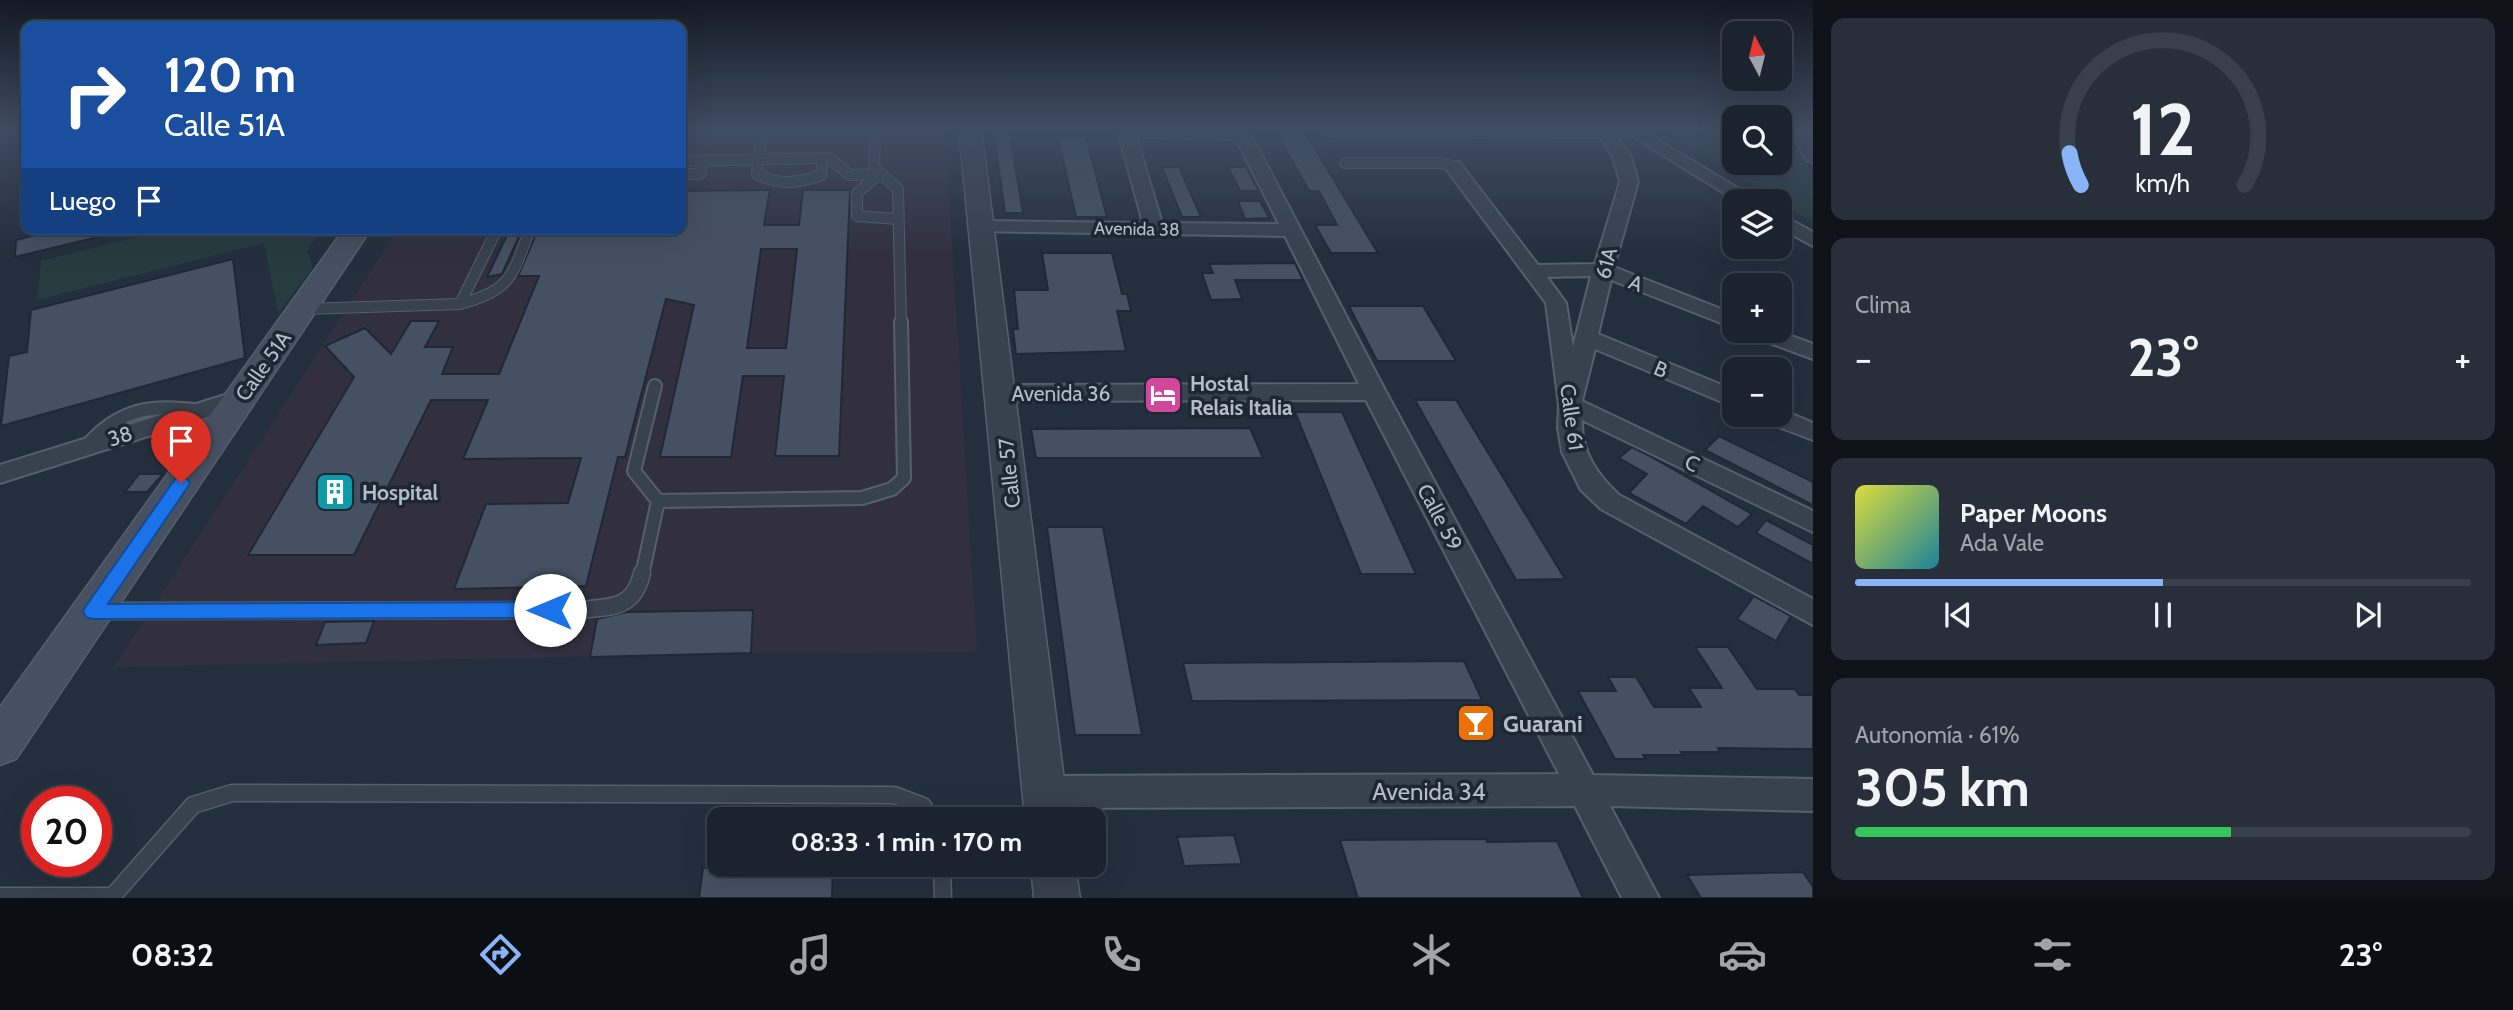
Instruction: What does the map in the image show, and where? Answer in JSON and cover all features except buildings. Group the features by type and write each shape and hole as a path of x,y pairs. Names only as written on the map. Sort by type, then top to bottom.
{"main road":[{"name":"Calle 51A","path":"0,744 354,235"}],"street":[{"name":"Calle 57","path":"975,170 1046,806"},
{"path":"1138,170 1155,230"},
{"name":"Calle 59","path":"1260,170 1374,392 1587,790 1641,898"},
{"name":"Calle 61","path":"1456,170 1556,303 1571,405 1570,428 1574,452 1590,483 1611,502 1813,613"},
{"name":"61A","path":"1571,405 1603,270 1629,182 1626,170"},
{"path":"1698,170 1730,189"},
{"name":"Avenida 38","path":"982,227 1292,230"},
{"path":"1792,227 1813,240"},
{"name":"A","path":"1534,271 1603,270 1722,316"},
{"name":"B","path":"1588,338 1722,394"},
{"path":"1790,343 1813,352"},
{"name":"Avenida 36","path":"1000,393 1374,392"},
{"name":"38","path":"0,474 241,398"},
{"name":"C","path":"1571,405 1813,522"},
{"path":"1792,424 1813,432"},
{"name":"Avenida 34","path":"1046,806 1587,790 1813,795"},
{"path":"1054,877 1056,898"}],"lane":[{"path":"686,174 700,174 701,170"},
{"path":"757,170 757,174 767,181 804,182 821,175 822,170"},
{"path":"844,170 850,175 879,174"},
{"path":"658,501 862,498 892,489 904,478 898,189 876,170"},
{"path":"879,174 857,193 857,216 898,219"},
{"path":"460,304 494,235"},
{"path":"303,309 460,304 500,291 508,283 528,235"},
{"path":"655,386 634,471 658,501"},
{"path":"92,611 564,610 620,606 639,588 658,501"},
{"path":"0,896 111,897 193,805 232,793 894,795 924,807"},
{"path":"942,877 943,898"}],"shaded area":[{"path":"686,170 948,170 977,652 751,653 114,667 394,235 686,235"}],"green space":[{"path":"1792,170 1810,170 1813,176 1813,218 1807,219 1792,210 1792,189 1759,189 1736,175 1792,175"},
{"path":"146,235 317,235 307,251 313,268 278,313 264,243 37,300 41,261"}],"place":[{"name":"Hostal Relais Italia","path":"1163,395"},
{"name":"Hospital","path":"335,492"},
{"name":"Guarani","path":"1476,723"}],"route":[{"path":"181,483 92,611 550,610"}]}
